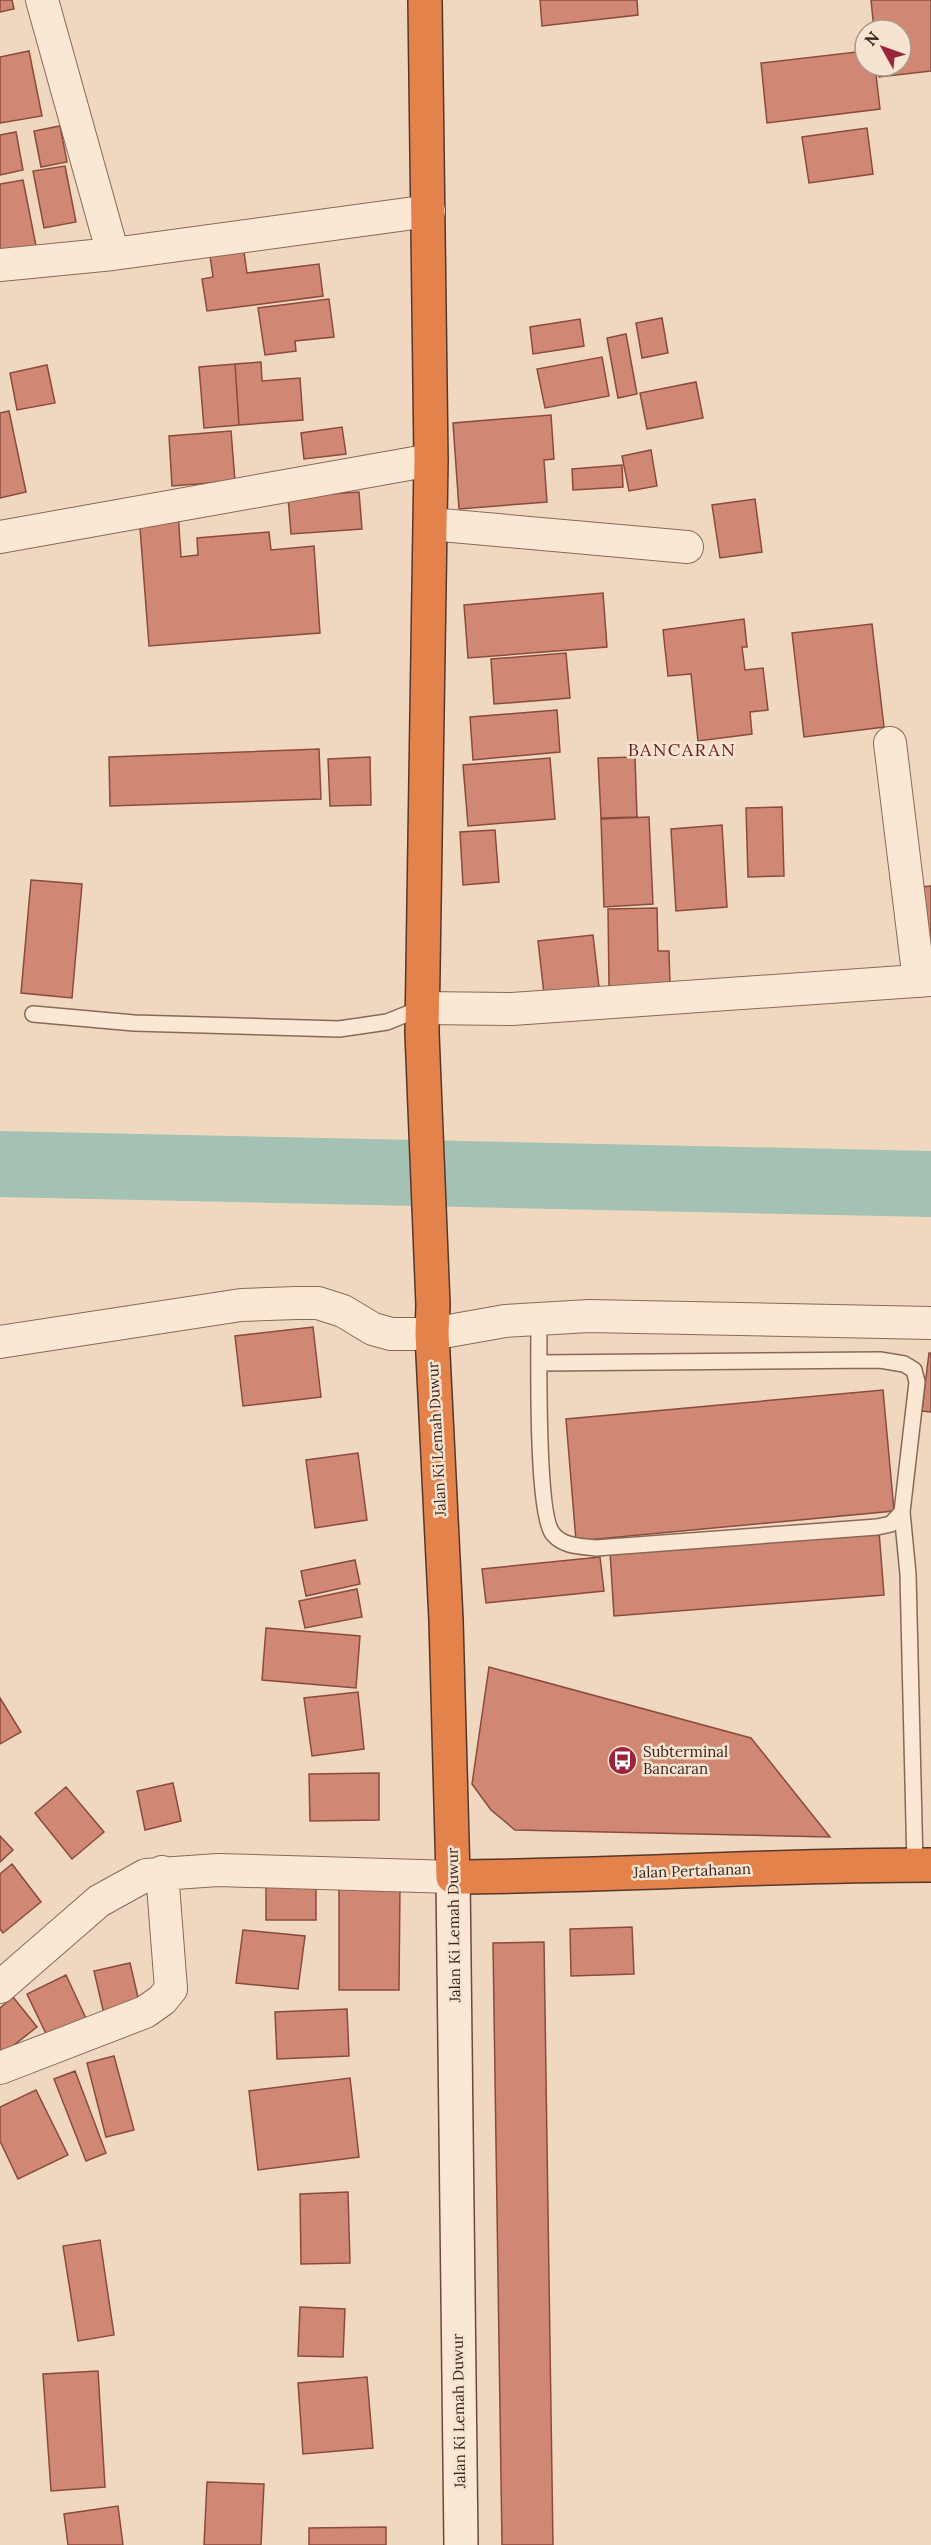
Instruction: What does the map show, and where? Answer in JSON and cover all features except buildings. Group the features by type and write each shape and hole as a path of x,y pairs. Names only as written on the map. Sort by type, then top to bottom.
{"highway":[{"name":"Jalan Ki Lemah Duwur","path":"425,0 431,460 422,1020 446,1620 453,1877"},
{"name":"Jalan Pertahanan","path":"453,1877 538,1877 843,1865 923,1865"}],"main road":[{"name":"Jalan Ki Lemah Duwur","path":"453,1877 461,2545"}],"street":[{"path":"42,0 113,254"},
{"path":"0,265 113,254 429,211"},
{"path":"0,537 431,460"},
{"path":"430,524 687,547"},
{"path":"422,1020 512,1009 925,981 890,742"},
{"path":"0,1342 241,1305 296,1303 318,1304 343,1311 373,1329 391,1334 433,1319 506,1322 589,1316 931,1323"},
{"path":"0,1987 99,1901 146,1875 162,1872 218,1870 453,1877"},
{"path":"0,2068 145,2012 162,2000 171,1989 162,1872"}],"lane":[{"path":"33,1014 134,1023 339,1029 422,1020"},
{"path":"539,1319 543,1504 552,1534 568,1545 596,1548 877,1527 891,1524 902,1512"},
{"path":"540,1363 880,1360 904,1364 914,1370 917,1382 902,1512 908,1574 923,1865"}],"waterway":[{"path":"0,1164 931,1184"}],"place":[{"name":"Subterminal Bancaran","path":"622,1761"}],"district":[{"name":"BANCARAN","path":"682,750"}]}
